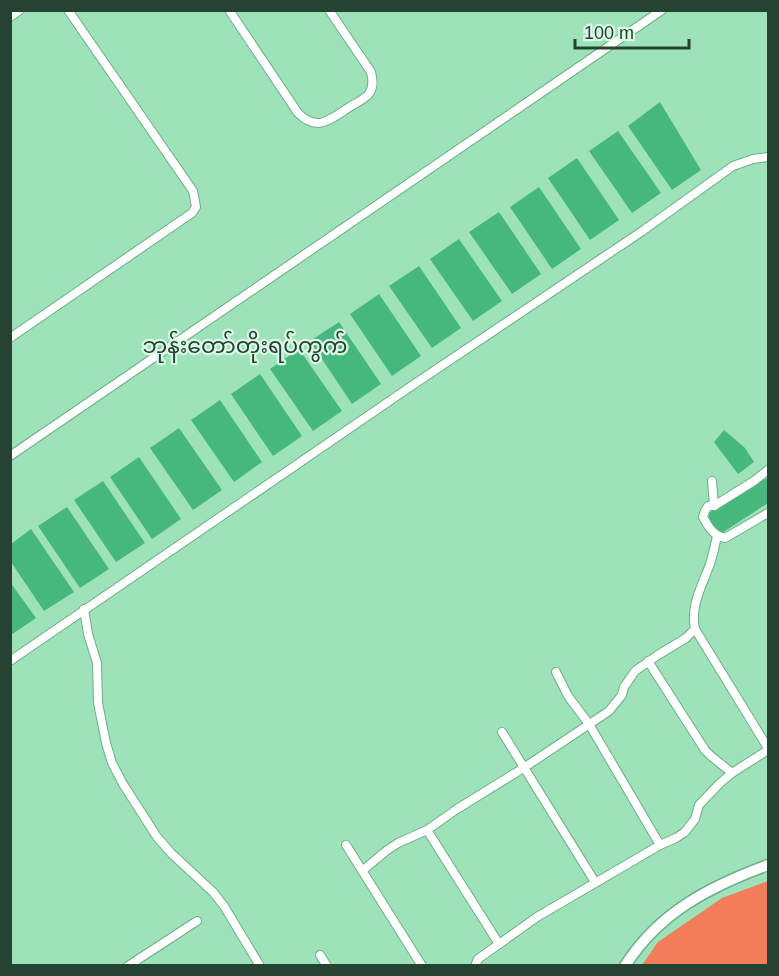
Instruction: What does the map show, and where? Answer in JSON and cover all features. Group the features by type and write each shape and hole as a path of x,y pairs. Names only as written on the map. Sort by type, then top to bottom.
{"street":[{"path":"10,17 20,10"},
{"path":"10,338 183,220 196,207 193,191 68,10"},
{"path":"229,10 298,112 306,120 314,123 327,122 369,94 373,82 371,72 329,10"},
{"path":"10,456 662,10"},
{"path":"10,661 641,232 733,166 753,159 768,158"},
{"path":"768,470 714,506 708,506 703,517 711,531 725,538 768,513"},
{"path":"712,481 714,506"},
{"path":"467,966 476,962 537,917 685,832 695,819 699,805 720,783 768,749 695,629 694,614 698,593 711,563 717,536"},
{"path":"84,609 88,634 97,663 98,703 112,763 157,837 213,892 260,966"},
{"path":"362,871 392,847 427,830 609,711 622,695 628,679 635,671 686,638 695,629"},
{"path":"648,662 705,750 732,773"},
{"path":"556,672 568,696 589,724 660,845"},
{"path":"502,732 595,882"},
{"path":"427,830 498,945"},
{"path":"346,845 422,966"},
{"path":"625,966 639,946 676,910 692,899 738,876 768,865"},
{"path":"129,966 197,921"},
{"path":"320,955 327,966"}],"shaded area":[{"path":"660,102 701,170 672,190 628,126"},
{"path":"618,131 661,193 632,213 589,151"},
{"path":"577,158 619,220 590,240 548,178"},
{"path":"539,187 581,249 552,269 510,207"},
{"path":"499,212 541,274 512,294 469,232"},
{"path":"459,239 502,301 473,321 430,259"},
{"path":"419,266 461,328 432,348 389,286"},
{"path":"379,294 421,356 392,376 350,314"},
{"path":"339,322 381,384 352,404 310,341"},
{"path":"299,349 342,411 313,431 270,369"},
{"path":"260,374 302,436 273,456 231,394"},
{"path":"220,400 262,462 234,482 191,420"},
{"path":"179,428 222,490 193,510 150,448"},
{"path":"724,430 745,448 754,462 738,474 714,442"},
{"path":"139,457 181,519 152,539 110,477"},
{"path":"768,479 768,503 722,533 714,528 709,520 709,513"},
{"path":"103,481 145,543 116,562 74,500"},
{"path":"67,507 109,569 80,588 38,526"},
{"path":"31,529 74,592 44,611 11,562 11,544"},
{"path":"10,582 36,618 11,635 10,635"},
{"path":"768,881 768,965 642,965 658,942 722,898"}],"district":[{"name":"ဘုန်းတော်တိုးရပ်ကွက်","path":"245,345"}]}
